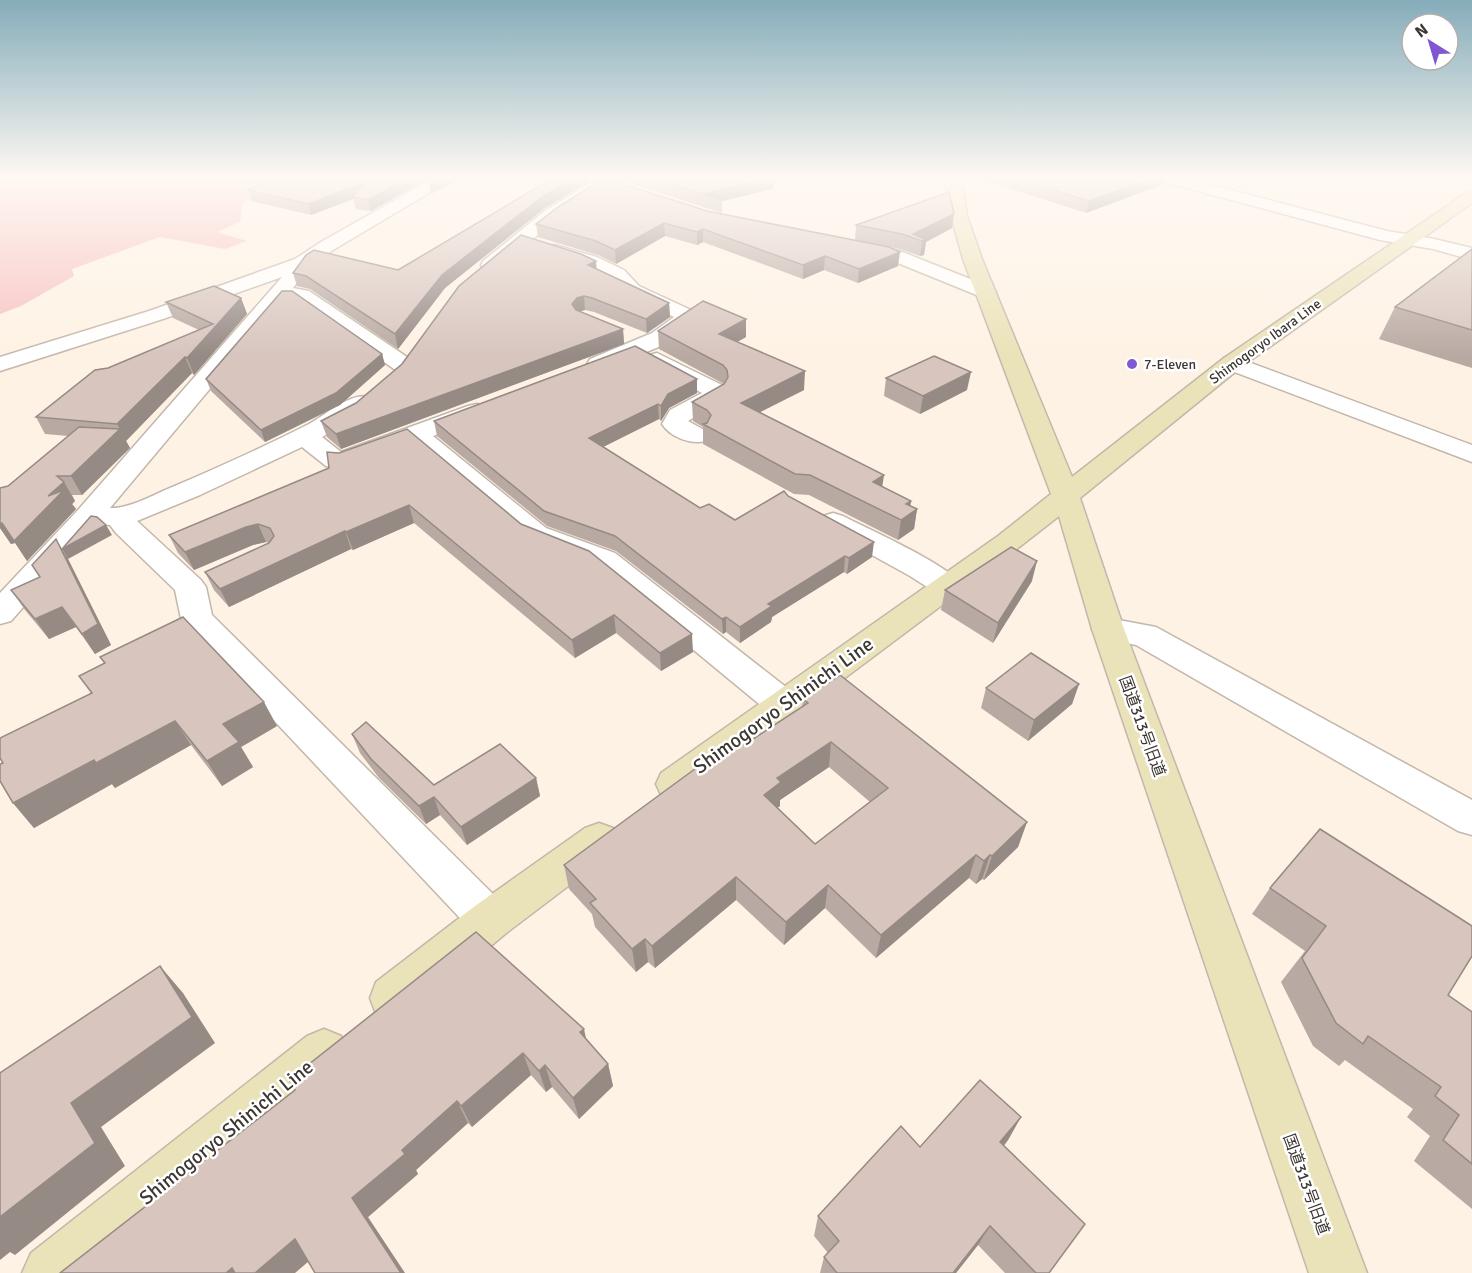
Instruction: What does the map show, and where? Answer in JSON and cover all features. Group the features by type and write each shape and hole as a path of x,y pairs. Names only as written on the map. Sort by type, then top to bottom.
{"main road":[{"name":"国道313号旧道","path":"967,237 1094,573 1108,628 1338,1273"},
{"name":"Shimogoryo Ibara Line","path":"1066,498 1232,363 1408,239"},
{"name":"Shimogoryo Shinichi Line","path":"51,1273 489,920 1066,498"}],"street":[{"path":"0,364 156,315 302,263 342,237"},
{"path":"470,280 525,237"},
{"path":"1402,237 1472,254"},
{"path":"522,240 590,261 617,274 632,290 684,314 686,318 660,338 635,342 582,370"},
{"path":"837,243 892,255 986,292"},
{"path":"0,613 104,516 302,263"},
{"path":"104,516 158,504 304,436 350,412 396,368 302,295 280,292"},
{"path":"635,342 714,390 714,396 679,415 674,424 697,436"},
{"path":"1232,363 1472,454"},
{"path":"304,436 335,460 344,460 494,405"},
{"path":"416,434 536,534 604,560 783,704"},
{"path":"808,509 921,569 946,585"},
{"path":"104,516 126,527 200,582 197,619 489,920"},
{"path":"1108,628 1144,635 1472,819"}],"shaded area":[{"path":"0,237 159,237 72,269 74,276 21,306 0,314"},
{"path":"162,237 235,237 247,241 225,249"}],"building":[{"path":"453,237 490,237 442,275 395,334 306,276 293,273 306,255 314,250 398,270"},
{"path":"518,237 529,237 596,261 588,265 669,303 646,319 592,298 584,296 577,298 572,304 576,310 623,329 336,434 321,421 356,403 402,364 459,286"},
{"path":"583,237 638,237 615,250"},
{"path":"726,237 841,237 889,247 900,252 859,269 825,256 803,265"},
{"path":"912,237 926,240 922,241"},
{"path":"1472,249 1472,330 1395,307"},
{"path":"214,286 241,298 187,358 185,357 117,424 36,417 95,370 108,368 213,324 166,302"},
{"path":"282,291 292,291 382,354 336,393 261,430 206,379"},
{"path":"703,301 746,319 719,334 805,371 741,403 884,475 873,482 911,501 906,504 917,509 901,520 810,475 795,474 703,424 707,423 711,415 707,410 692,402 724,384 728,377 727,370 723,365 658,331"},
{"path":"635,346 697,379 668,394 661,406 658,404 589,438 700,508 709,504 735,520 784,491 788,496 874,542 849,558 845,556 768,604 772,606 740,627 726,617 722,619 615,536 544,511 434,421"},
{"path":"934,356 971,372 923,396 886,378"},
{"path":"79,427 120,429 71,476 57,476 64,482 48,496 64,490 14,541 2,523 0,524 0,488 8,486"},
{"path":"407,429 521,524 589,551 692,634 660,653 614,615 572,640 409,505 345,531 220,589 205,572 269,543 274,536 270,528 258,524 246,527 185,552 169,535 329,468 327,452 339,453"},
{"path":"91,516 97,517 106,525 62,549"},
{"path":"56,539 98,624 82,634 62,607 35,619 11,590 40,577 32,565"},
{"path":"1011,547 1037,561 998,623 945,590"},
{"path":"183,617 264,702 223,724 239,742 207,761 175,721 13,803 0,781 0,764 3,763 0,758 0,738 92,693 79,676 105,663 100,657"},
{"path":"1031,653 1079,684 1034,720 986,688"},
{"path":"840,675 1027,822 992,856 990,855 984,861 976,855 881,935 828,885 786,922 736,877 652,946 645,939 632,949 590,903 596,899 564,865 738,739 744,745 808,703 803,699","holes":["831,742 888,788 815,844 764,795 781,782 777,778"]},
{"path":"366,722 434,785 500,744 536,778 461,827 434,797 419,806 371,759 352,734"},
{"path":"1320,829 1472,926 1472,956 1448,995 1472,1012 1472,1164 1443,1140 1459,1115 1435,1096 1441,1087 1368,1036 1363,1044 1336,1023 1302,958 1326,926 1270,888"},
{"path":"476,932 584,1029 580,1032 608,1064 573,1098 545,1065 539,1071 523,1053 461,1106 457,1101 402,1150 405,1154 352,1198 401,1273 315,1273 295,1239 255,1273 235,1273 232,1268 226,1273 60,1273 295,1090 289,1080"},
{"path":"160,966 192,1017 71,1103 95,1143 0,1217 0,1073"},
{"path":"980,1080 1021,1117 1000,1142 1085,1224 1049,1273 1036,1273 990,1226 953,1273 837,1273 824,1257 839,1241 818,1216 901,1126 920,1147"}],"place":[{"name":"7-Eleven","path":"1132,364"}]}
